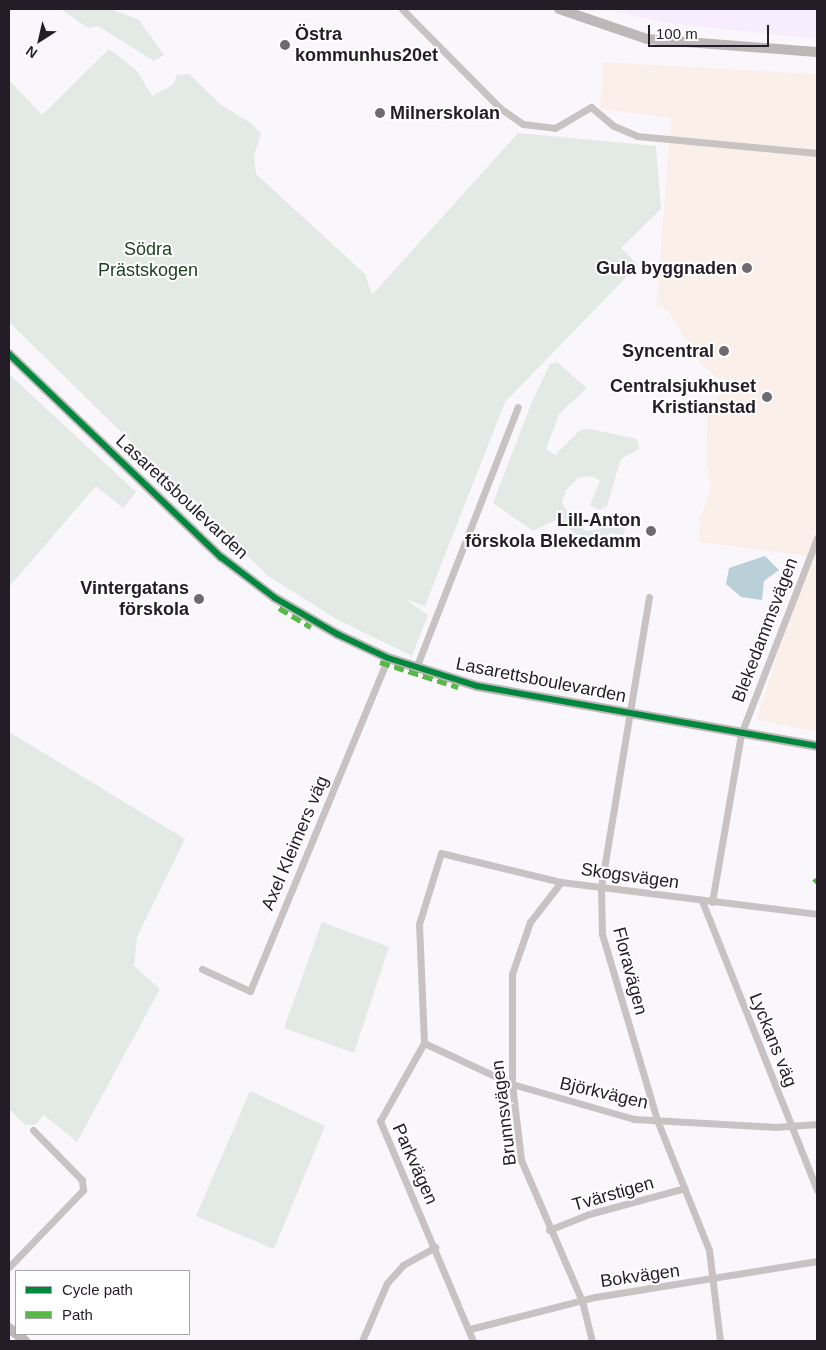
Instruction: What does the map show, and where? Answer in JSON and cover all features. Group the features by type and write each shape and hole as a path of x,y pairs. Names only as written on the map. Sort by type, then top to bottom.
{"street":[{"path":"402,9 500,108 523,124 555,128 591,107 614,126 637,136 774,147 817,153"},
{"path":"559,9 647,39 817,52"},
{"name":"Lasarettsboulevarden","path":"9,354 235,568 307,618 388,658 477,686 817,746"},
{"path":"416,668 518,407"},
{"name":"Blekedammsvägen","path":"742,734 817,538"},
{"name":"Floravägen","path":"649,597 601,888 602,934 656,1120 685,1188 716,1280 720,1341"},
{"name":"Axel Kleimers väg","path":"202,969 250,991 388,658"},
{"path":"712,902 742,734"},
{"name":"Skogsvägen","path":"424,1043 419,924 441,853 561,882 817,914"},
{"name":"Brunnsvägen","path":"561,882 530,922 512,974 512,1084 521,1160 549,1230 582,1301 592,1341"},
{"name":"Lyckans väg","path":"702,901 817,1190"},
{"name":"Björkvägen","path":"424,1043 512,1084 593,1110 656,1120 791,1126 817,1124"},
{"name":"Parkvägen","path":"424,1043 380,1121 470,1329 473,1341"},
{"path":"9,1267 83,1190 82,1180 34,1130"},
{"name":"Tvärstigen","path":"549,1230 589,1214 685,1188"},
{"path":"362,1341 387,1284 403,1265 435,1247"},
{"name":"Bokvägen","path":"470,1329 582,1301 716,1280 817,1261"}],"shaded area":[{"path":"604,9 817,9 817,39 667,23"},
{"name":"Centralsjukhuset Kristianstad","path":"603,62 817,74 817,732 757,720 787,623 815,557 699,542 700,518 711,488 706,462 708,410 726,385 700,363 668,311 656,305 671,118 600,109"}],"green space":[{"path":"61,9 111,9 139,20 164,55 154,61 98,26 88,28"},
{"name":"Södra Prästskogen","path":"109,49 137,71 152,96 173,85 177,75 189,74 220,104 252,124 261,134 254,156 256,174 365,274 372,295 518,133 656,146 661,209 621,248 638,265 505,402 425,606 405,599 428,615 412,656 336,619 267,575 9,322 9,80 42,115"},
{"path":"557,362 587,388 559,414 546,449 555,455 580,430 590,429 637,439 639,449 621,459 607,506 598,510 590,505 600,481 592,476 578,478 566,490 562,503 574,522 586,531 601,529 615,519 625,527 624,535 610,533 602,545 588,544 558,519 533,531 493,503 531,404 550,364"},
{"path":"9,374 136,492 123,508 96,486 9,587"},
{"path":"9,732 185,839 137,937 134,966 160,989 77,1142 44,1115 35,1125 25,1125 9,1109"},
{"path":"322,922 389,947 354,1053 284,1028"},
{"path":"250,1091 325,1126 274,1249 196,1216"}],"water":[{"path":"765,556 779,570 764,581 762,600 741,597 726,584 729,568"}],"marked path":[{"path":"279,608 311,627"},
{"path":"380,662 458,687"},
{"path":"814,882 817,879"}],"cycle path":[{"path":"9,354 221,557 275,598 337,634 388,658 477,686 817,746"}],"place":[{"name":"Östra kommunhus20et","path":"285,45"},
{"name":"Milnerskolan","path":"380,113"},
{"name":"Gula byggnaden","path":"747,268"},
{"name":"Syncentral","path":"724,351"},
{"name":"Centralsjukhuset Kristianstad","path":"767,397"},
{"name":"Lill-Anton förskola Blekedamm","path":"651,531"},
{"name":"Vintergatans förskola","path":"199,599"}]}
